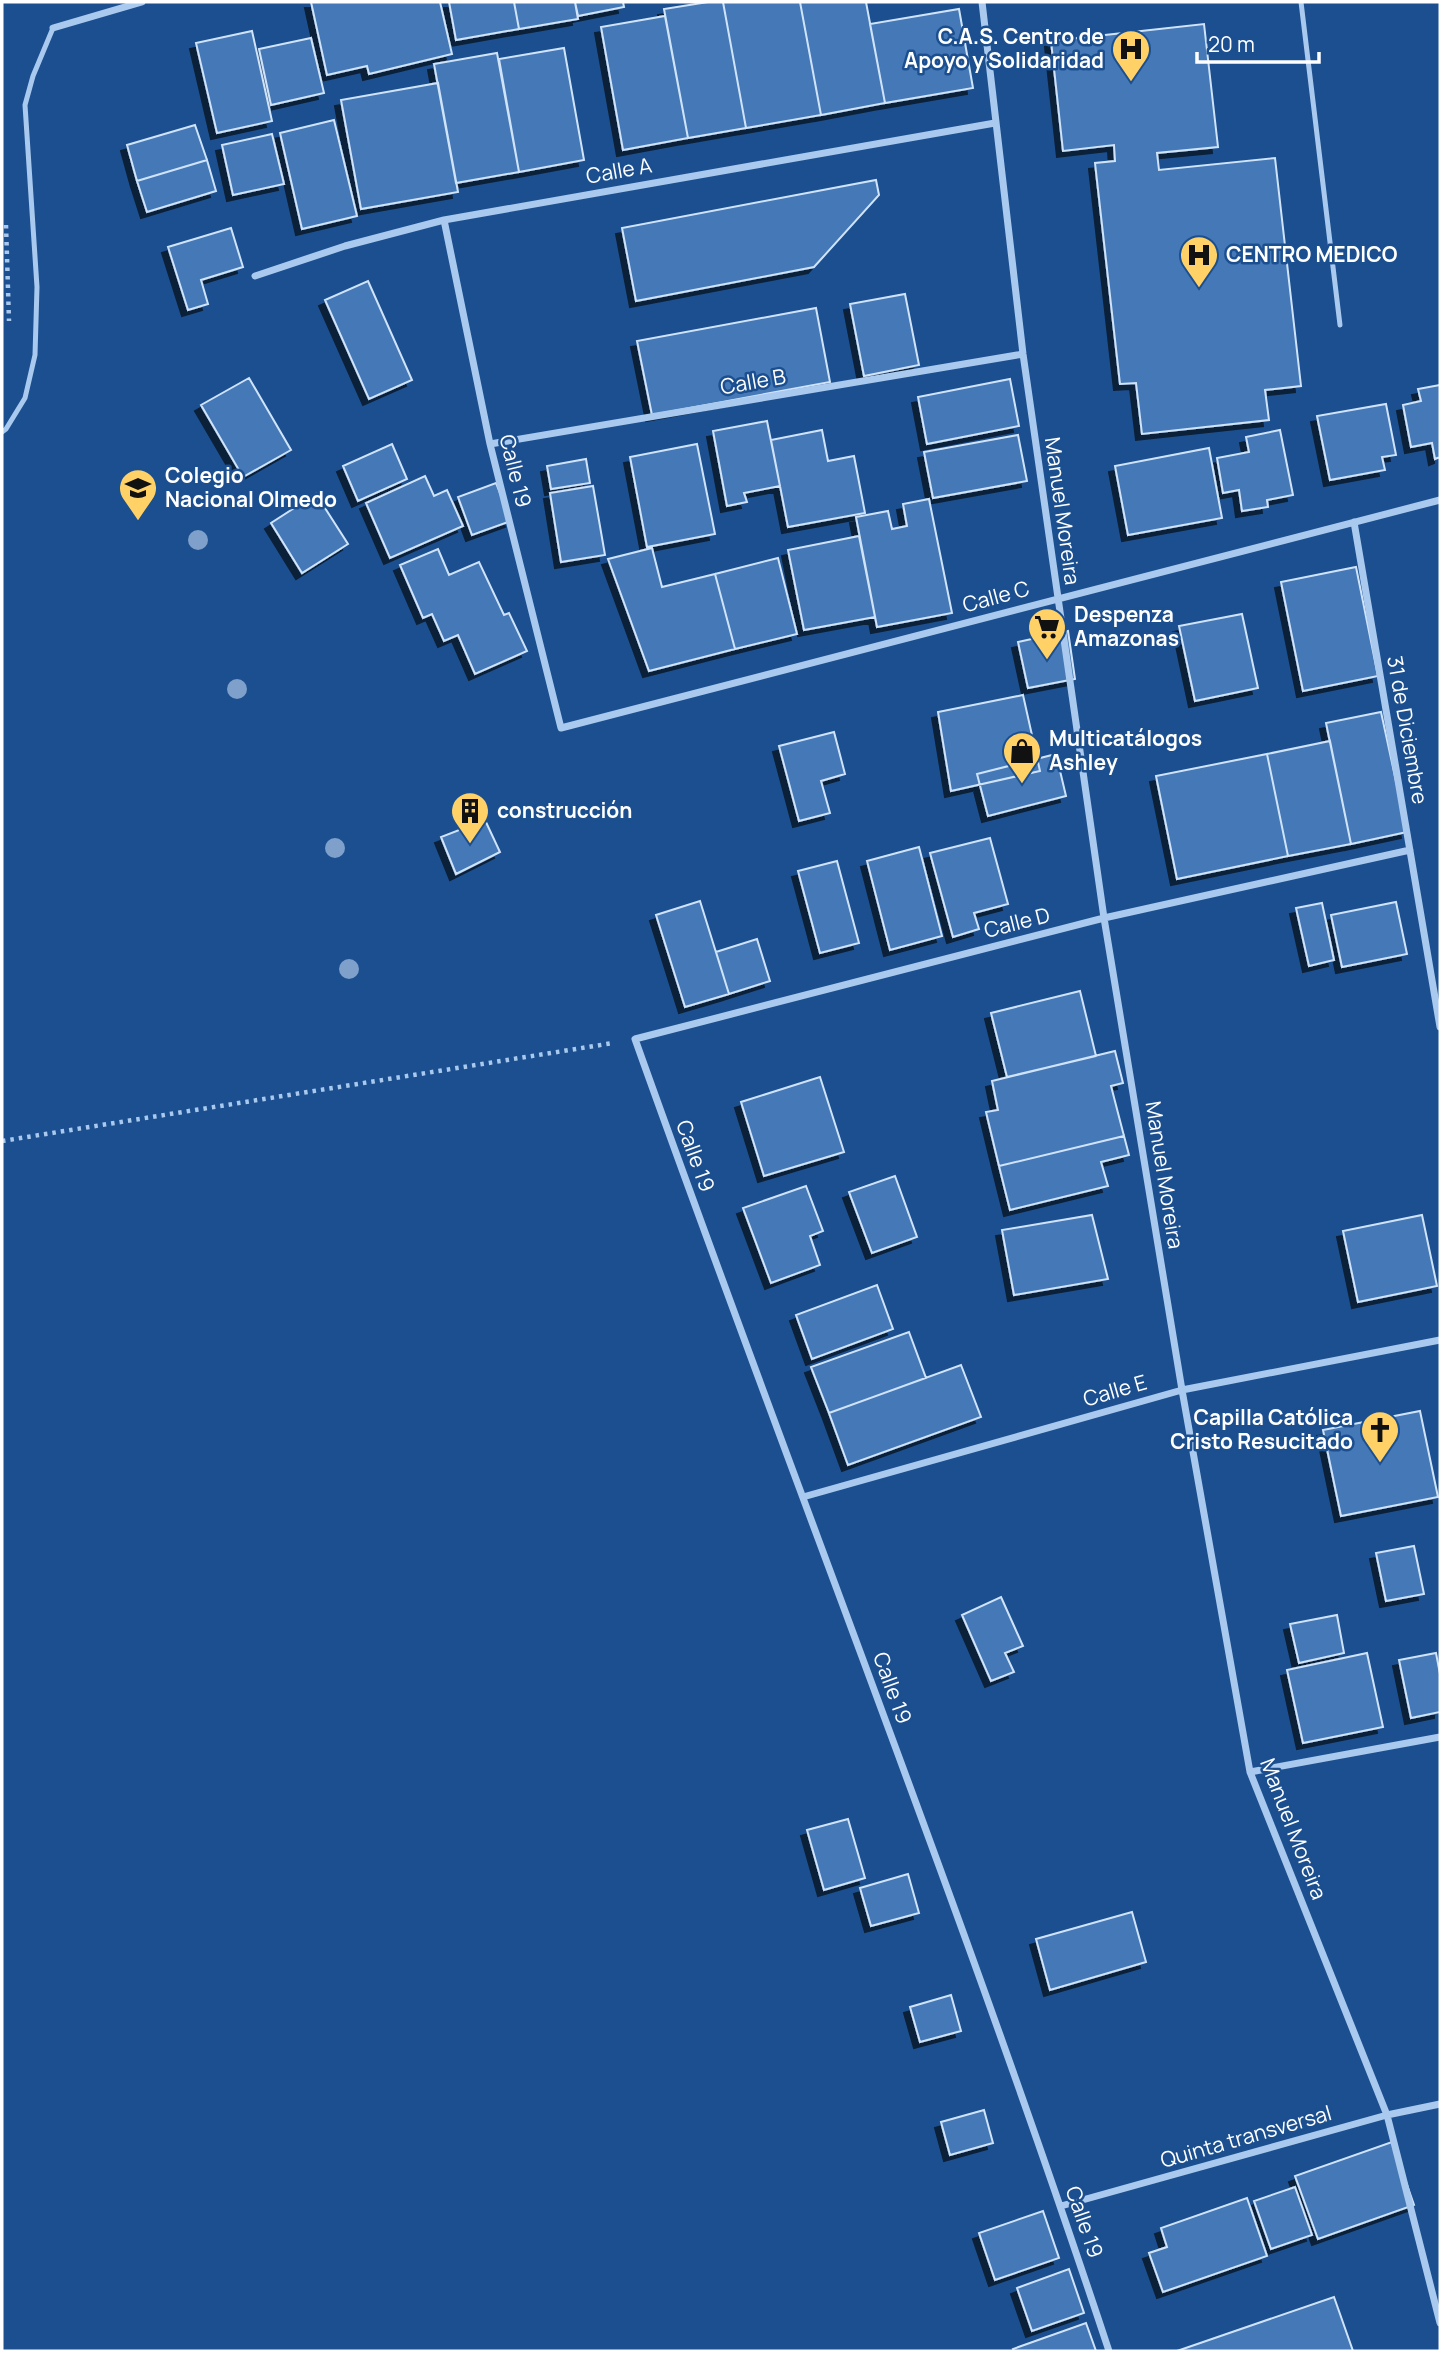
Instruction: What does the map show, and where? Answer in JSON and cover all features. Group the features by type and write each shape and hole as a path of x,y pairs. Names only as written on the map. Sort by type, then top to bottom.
{"street":[{"path":"53,28 142,2"},
{"name":"Manuel Moreira","path":"982,2 1023,354 1104,918 1182,1390 1250,1773 1387,2115 1440,2323"},
{"name":"Calle A","path":"255,276 345,246 444,220 995,123"},
{"name":"Calle 19","path":"444,220 490,444 561,728"},
{"name":"Calle B","path":"490,444 1023,354"},
{"name":"Calle C","path":"561,728 1440,500"},
{"name":"31 de Diciembre","path":"1353,522 1440,1027"},
{"name":"Calle D","path":"635,1039 1104,918 1410,850"},
{"name":"Calle 19","path":"635,1039 1061,2206 1109,2351"},
{"name":"Calle E","path":"803,1497 1182,1390 1440,1340"},
{"path":"1250,1773 1440,1737"},
{"name":"Quinta transversal","path":"1061,2206 1387,2115 1440,2104"}],"lane":[{"path":"1301,2 1340,325"},
{"path":"2,432 25,398 35,355 37,287 24,105 53,28"}],"path":[{"path":"6,219 9,330"},
{"path":"2,1140 635,1039"}],"building":[{"path":"311,2 440,2 452,54 369,74 367,66 327,75"},
{"path":"449,2 514,2 519,29 456,40"},
{"path":"514,2 575,2 578,19 519,29"},
{"path":"575,2 623,2 624,7 578,16"},
{"path":"723,2 746,128 688,138 664,9"},
{"path":"723,2 800,2 821,115 746,128"},
{"path":"800,2 866,2 885,103 821,115"},
{"path":"959,9 973,88 885,103 870,24"},
{"path":"665,16 688,138 623,150 601,27"},
{"path":"1204,24 1218,147 1157,153 1159,170 1275,158 1301,386 1265,390 1269,420 1142,434 1136,383 1120,384 1095,163 1115,161 1114,145 1063,151 1051,41"},
{"path":"252,31 272,121 217,133 196,43"},
{"path":"311,38 324,93 271,105 259,49"},
{"path":"564,48 584,160 519,172 499,59"},
{"path":"497,53 519,172 456,183 434,64"},
{"path":"438,83 458,192 361,209 341,100"},
{"path":"334,120 357,216 302,229 280,133"},
{"path":"195,125 207,160 137,181 127,145"},
{"path":"272,134 284,184 233,195 222,145"},
{"path":"207,160 216,191 147,212 137,181"},
{"path":"876,180 879,195 814,267 636,301 622,228"},
{"path":"231,228 243,267 201,280 208,304 188,310 168,247"},
{"path":"368,281 412,380 369,399 325,300"},
{"path":"905,294 919,365 864,376 850,304"},
{"path":"816,308 830,382 652,415 637,341"},
{"path":"249,378 291,450 243,477 201,405"},
{"path":"1010,379 1019,426 927,444 918,397"},
{"path":"1440,385 1440,457 1435,459 1432,443 1411,447 1403,405 1421,401 1418,389"},
{"path":"1386,404 1396,455 1382,457 1385,470 1330,480 1317,416"},
{"path":"767,421 780,486 744,493 747,502 727,506 713,431"},
{"path":"822,430 828,461 854,456 865,513 788,527 771,440"},
{"path":"1280,430 1293,495 1267,500 1268,507 1242,511 1239,490 1223,493 1217,458 1249,452 1246,437"},
{"path":"1018,435 1027,481 933,498 924,452"},
{"path":"392,444 407,479 358,501 343,466"},
{"path":"697,444 715,534 647,547 630,457"},
{"path":"1209,448 1222,518 1128,535 1115,466"},
{"path":"586,459 590,483 551,489 547,466"},
{"path":"425,476 434,496 447,490 463,526 390,558 366,503"},
{"path":"496,483 511,521 472,535 458,497"},
{"path":"593,486 605,555 561,562 550,493"},
{"path":"316,494 348,544 302,573 271,523"},
{"path":"929,499 952,613 877,627 856,517 888,511 892,529 907,526 903,504"},
{"path":"859,536 875,617 804,630 788,550"},
{"path":"652,548 662,587 715,574 735,649 649,671 608,559"},
{"path":"438,549 449,575 479,562 504,615 509,613 527,651 475,674 458,635 444,641 432,614 423,618 400,565"},
{"path":"778,558 797,634 735,649 715,574"},
{"path":"1356,567 1378,676 1303,691 1281,582"},
{"path":"1242,614 1258,688 1195,701 1179,626"},
{"name":"Despenza Amazonas","path":"1068,631 1075,679 1028,688 1018,642"},
{"path":"1023,695 1040,771 951,791 938,712"},
{"path":"1381,712 1407,832 1351,844 1326,723"},
{"path":"834,732 845,774 821,781 830,813 799,821 779,746"},
{"path":"1330,741 1351,844 1288,856 1267,754"},
{"name":"Multicatálogos Ashley","path":"1056,754 1066,796 988,816 977,774"},
{"path":"1267,754 1288,856 1177,879 1156,776"},
{"name":"construcción","path":"485,820 500,852 456,874 441,837"},
{"path":"990,838 1008,904 974,913 979,929 953,937 930,853"},
{"path":"919,847 942,936 890,950 867,861"},
{"path":"837,861 859,943 820,953 798,871"},
{"path":"700,901 729,994 685,1007 656,915"},
{"path":"1396,902 1407,954 1342,967 1331,915"},
{"path":"1322,903 1334,960 1309,966 1296,908"},
{"path":"757,939 770,981 729,994 716,952"},
{"path":"1080,991 1096,1056 1007,1077 991,1013"},
{"path":"1115,1051 1123,1083 1111,1086 1124,1136 999,1166 986,1112 998,1110 992,1081"},
{"path":"820,1077 844,1152 764,1176 741,1102"},
{"path":"1124,1136 1129,1155 1101,1162 1108,1186 1010,1210 999,1166"},
{"path":"895,1176 917,1237 872,1253 849,1192"},
{"path":"806,1186 823,1231 810,1236 820,1265 771,1283 743,1208"},
{"path":"1092,1215 1108,1279 1014,1295 1002,1230"},
{"path":"1422,1215 1437,1286 1358,1302 1343,1231"},
{"path":"877,1285 893,1329 812,1359 796,1315"},
{"path":"909,1332 926,1378 829,1413 811,1367"},
{"path":"961,1365 981,1417 848,1465 829,1413"},
{"name":"Capilla Católica Cristo Resucitado","path":"1420,1411 1438,1497 1341,1516 1323,1430"},
{"path":"1414,1546 1424,1594 1386,1601 1376,1553"},
{"path":"1001,1597 1023,1646 1005,1653 1014,1672 991,1681 962,1615"},
{"path":"1337,1615 1344,1653 1299,1663 1290,1624"},
{"path":"1367,1653 1383,1727 1303,1743 1287,1670"},
{"path":"1436,1653 1440,1674 1440,1712 1411,1718 1399,1660"},
{"path":"848,1819 865,1878 824,1890 807,1830"},
{"path":"908,1874 919,1913 871,1926 860,1888"},
{"path":"1132,1912 1146,1962 1050,1990 1036,1939"},
{"path":"951,1995 961,2031 920,2042 910,2007"},
{"path":"984,2110 993,2143 950,2155 941,2122"},
{"path":"1392,2142 1414,2205 1318,2239 1295,2176"},
{"path":"1295,2187 1312,2235 1271,2249 1254,2201"},
{"path":"1247,2198 1267,2256 1163,2292 1149,2253 1167,2247 1161,2228"},
{"path":"1043,2211 1059,2258 995,2280 979,2233"},
{"path":"1069,2269 1084,2313 1032,2331 1017,2288"},
{"path":"1334,2297 1353,2351 1177,2351"},
{"path":"1086,2323 1096,2351 1013,2349"}],"place":[{"name":"C.A.S. Centro de Apoyo y Solidaridad","path":"1131,83"},
{"name":"CENTRO MEDICO","path":"1199,289"},
{"name":"Colegio Nacional Olmedo","path":"138,522"},
{"name":"Despenza Amazonas","path":"1047,661"},
{"name":"Multicatálogos Ashley","path":"1022,785"},
{"name":"construcción","path":"470,845"},
{"name":"Capilla Católica Cristo Resucitado","path":"1380,1464"}]}
